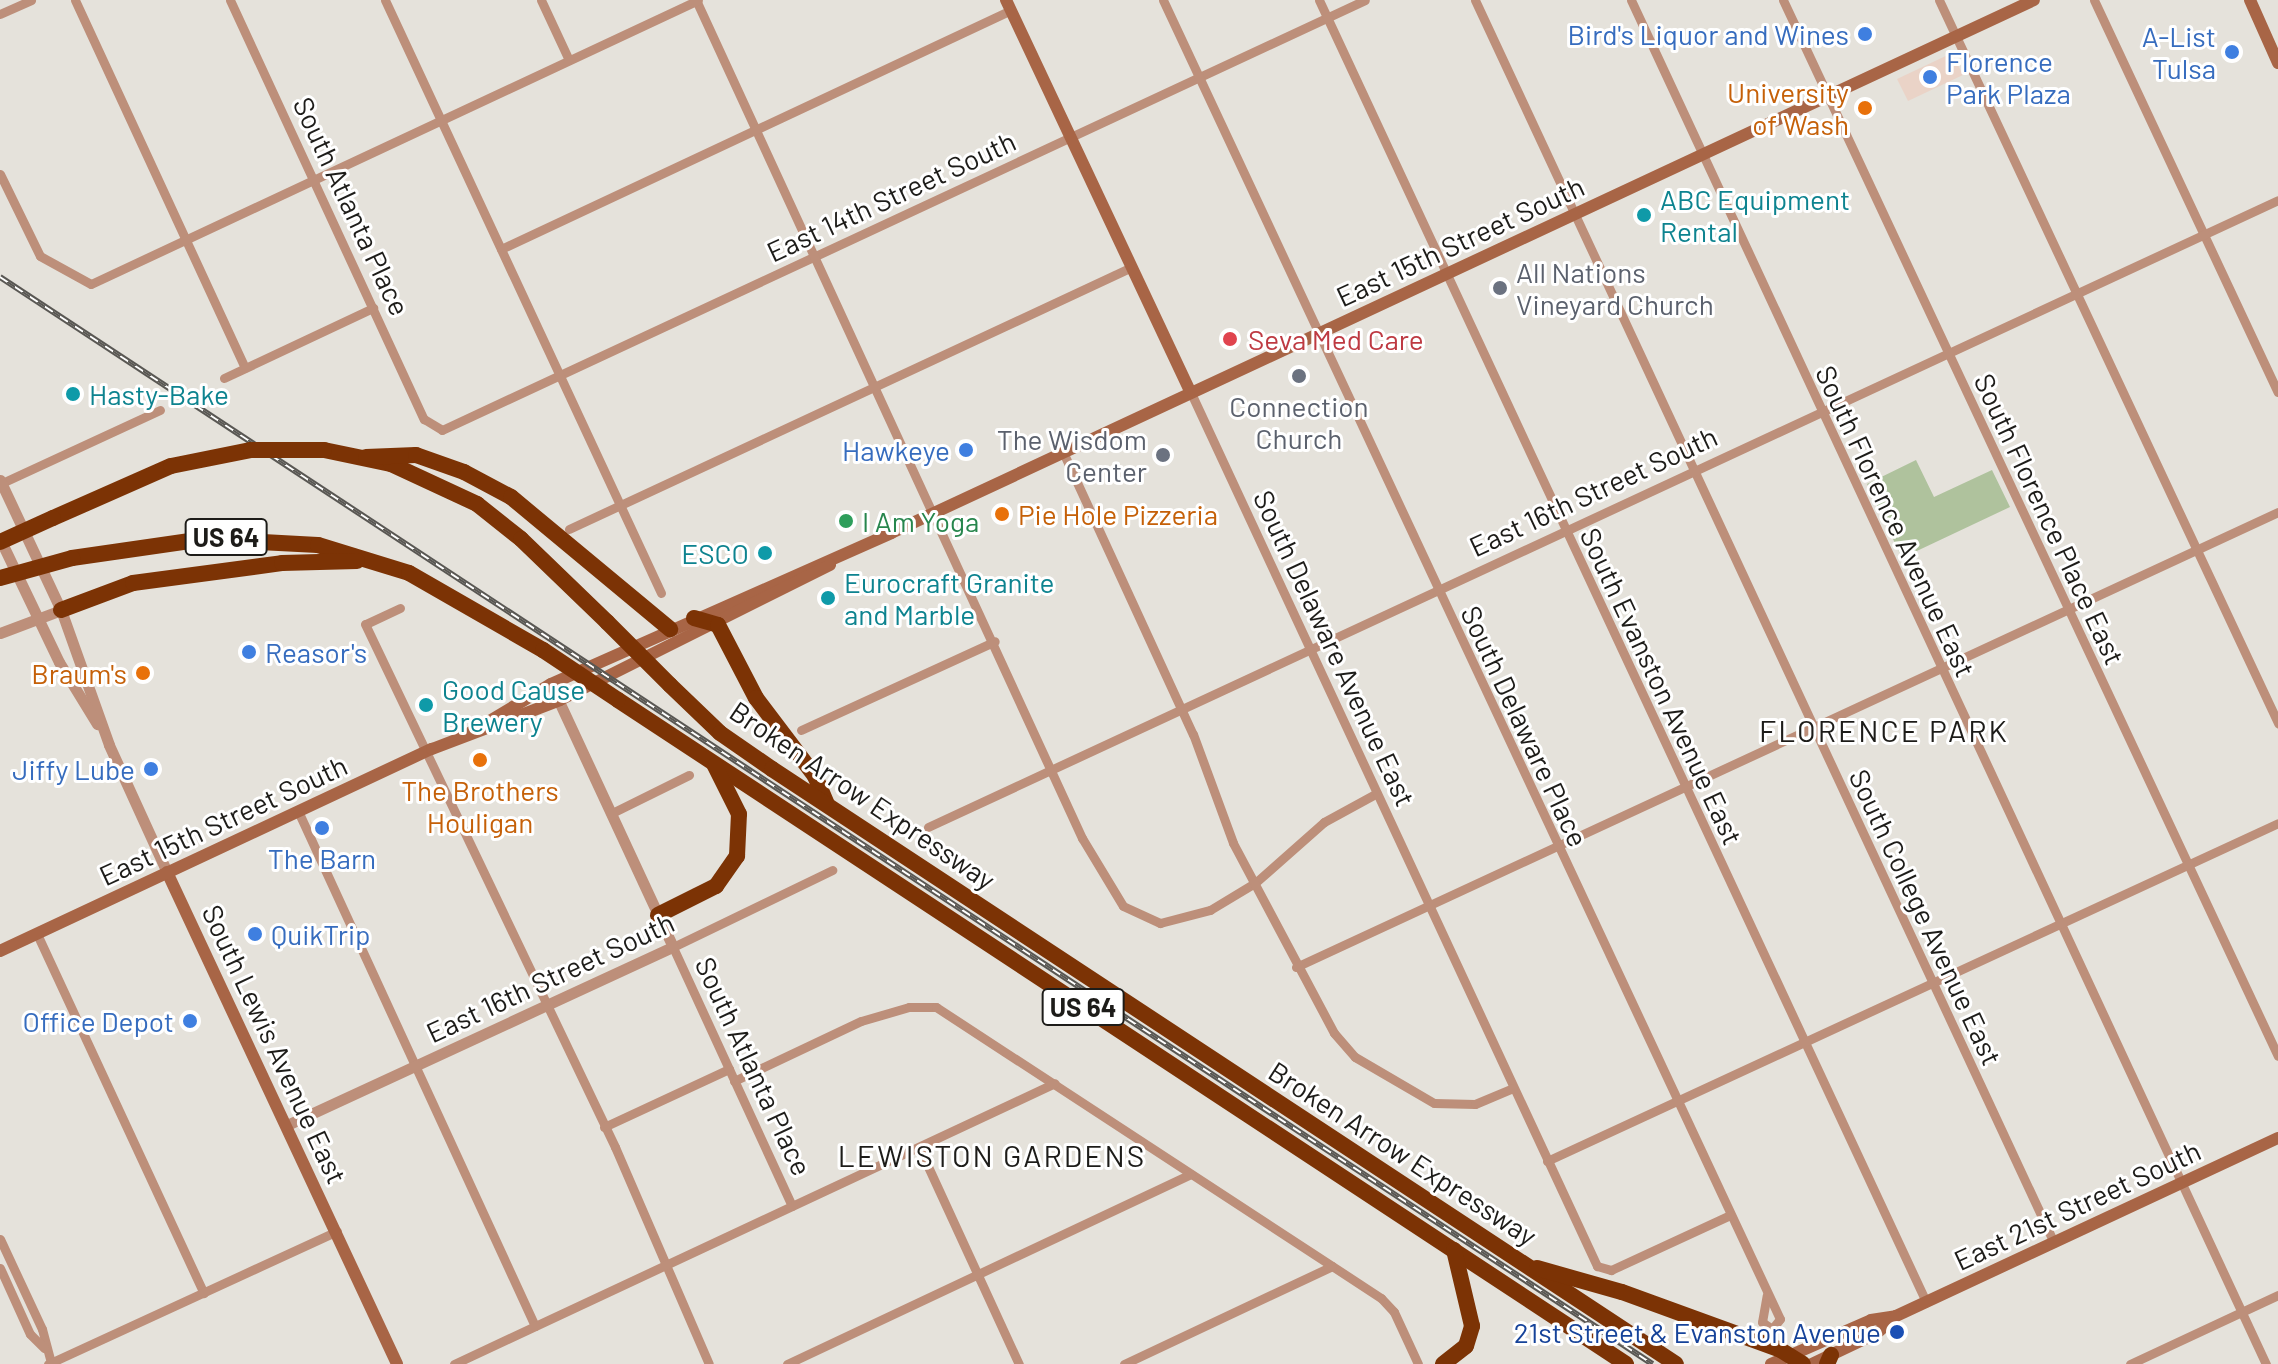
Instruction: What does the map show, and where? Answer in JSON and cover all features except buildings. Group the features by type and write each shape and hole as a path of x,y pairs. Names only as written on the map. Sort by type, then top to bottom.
{"highway":[{"name":"Broken Arrow Expressway","path":"0,540 171,466 251,450 324,450 366,457 422,475 477,504 521,539 720,733 1676,1364"},
{"path":"366,457 416,455 464,472 511,497 670,629"},
{"name":"Broken Arrow Expressway","path":"0,578 72,558 232,537 318,545 378,561 438,587 543,650 1626,1364"},
{"path":"61,610 133,583 282,563 378,561"},
{"path":"694,618 718,625 756,698 815,776 828,806"},
{"path":"658,915 716,886 737,856 739,814 713,762"},
{"path":"1443,1364 1466,1346 1472,1326 1454,1250"},
{"path":"1527,1266 1622,1292 1797,1359"}],"main road":[{"name":"East 15th Street South","path":"468,734 551,684 935,513 2034,0"},
{"path":"2250,0 2278,63"},
{"name":"South Delaware Avenue East","path":"1009,5 1191,393"},
{"name":"East 15th Street South","path":"0,951 426,752 560,700 718,625 864,545"},
{"name":"South Lewis Avenue East","path":"167,872 397,1364"},
{"name":"East 21st Street South","path":"1771,1364 1797,1359 1871,1320 1896,1316 2278,1138"},
{"name":"East 21st Street South","path":"1812,1364 1829,1360 1877,1333 1896,1316"}],"street":[{"path":"0,14 31,0"},
{"path":"75,0 245,368"},
{"name":"South Atlanta Place","path":"230,0 424,419 435,428"},
{"path":"385,0 661,593"},
{"path":"541,0 569,60"},
{"path":"0,174 40,256 91,284 696,0 1109,889 1133,915 1160,923 1210,910 1255,883 1324,822 1377,793"},
{"name":"South Delaware Place","path":"1163,0 1767,1295"},
{"name":"South Evanston Avenue East","path":"1319,0 1926,1302"},
{"name":"East 14th Street South","path":"435,428 450,428 1365,0"},
{"name":"South College Avenue East","path":"1475,0 2054,1243"},
{"name":"South Florence Avenue East","path":"1631,0 2266,1364"},
{"name":"South Florence Place East","path":"1783,0 2278,1056"},
{"path":"1939,0 2278,723"},
{"path":"2094,0 2278,392"},
{"path":"501,249 756,130 1009,5"},
{"name":"East 16th Street South","path":"928,827 2278,200"},
{"path":"569,529 1132,267"},
{"path":"224,378 373,308"},
{"name":"South Delaware Avenue East","path":"1191,393 1547,1161 1603,1271 1730,1215"},
{"path":"1,482 160,410"},
{"path":"1063,452 1181,708 1255,883 1296,967 1345,1047 1421,1098 1463,1105 1513,1088"},
{"name":"South Lewis Avenue East","path":"1,482 61,610 109,745 167,872"},
{"path":"1296,967 2278,512"},
{"name":"South Lewis Avenue East","path":"0,540 36,618 109,745"},
{"path":"400,608 365,624 604,1127 709,1364"},
{"path":"0,633 61,610"},
{"path":"801,730 995,641"},
{"name":"South Atlanta Place","path":"551,684 792,1206"},
{"path":"612,813 689,775"},
{"path":"298,811 535,1326"},
{"path":"1547,1161 2278,823"},
{"name":"East 16th Street South","path":"287,1125 547,1006 832,870"},
{"path":"37,934 204,1293"},
{"path":"734,1081 861,1021 923,1005 949,1013 1389,1305 1418,1364"},
{"path":"604,1127 729,1069"},
{"path":"454,1364 1055,1083"},
{"path":"919,1147 1019,1364"},
{"path":"787,1364 1191,1174"},
{"path":"0,1239 42,1329 44,1348 50,1363 337,1231"},
{"path":"1124,1364 1332,1266"},
{"path":"0,1268 30,1334 44,1348"},
{"path":"2130,1364 2278,1295"}],"shaded area":[{"name":"Florence Park Plaza","path":"1952,53 1963,75 1908,101 1897,79"}],"green space":[{"path":"1916,460 1934,497 1992,470 2010,507 1902,558 1867,484"}],"railway":[{"path":"0,277 1652,1364"}],"place":[{"name":"Bird's Liquor and Wines","path":"1865,34"},
{"name":"A-List Tulsa","path":"2232,52"},
{"name":"Florence Park Plaza","path":"1930,77"},
{"name":"University of Wash","path":"1865,108"},
{"name":"ABC Equipment Rental","path":"1644,215"},
{"name":"All Nations Vineyard Church","path":"1500,288"},
{"name":"Seva Med Care","path":"1230,339"},
{"name":"Connection Church","path":"1299,376"},
{"name":"Hasty-Bake","path":"73,394"},
{"name":"Hawkeye","path":"966,450"},
{"name":"The Wisdom Center","path":"1163,455"},
{"name":"Pie Hole Pizzeria","path":"1002,514"},
{"name":"I Am Yoga","path":"846,521"},
{"name":"ESCO","path":"765,553"},
{"name":"Eurocraft Granite and Marble","path":"828,598"},
{"name":"Reasor's","path":"249,652"},
{"name":"Braum's","path":"143,673"},
{"name":"Good Cause Brewery","path":"426,705"},
{"name":"The Brothers Houligan","path":"480,760"},
{"name":"Jiffy Lube","path":"151,769"},
{"name":"The Barn","path":"322,828"},
{"name":"QuikTrip","path":"255,934"},
{"name":"Office Depot","path":"190,1021"},
{"name":"21st Street & Evanston Avenue","path":"1897,1332"}],"district":[{"name":"FLORENCE PARK","path":"1884,730"},
{"name":"LEWISTON GARDENS","path":"992,1155"}]}
